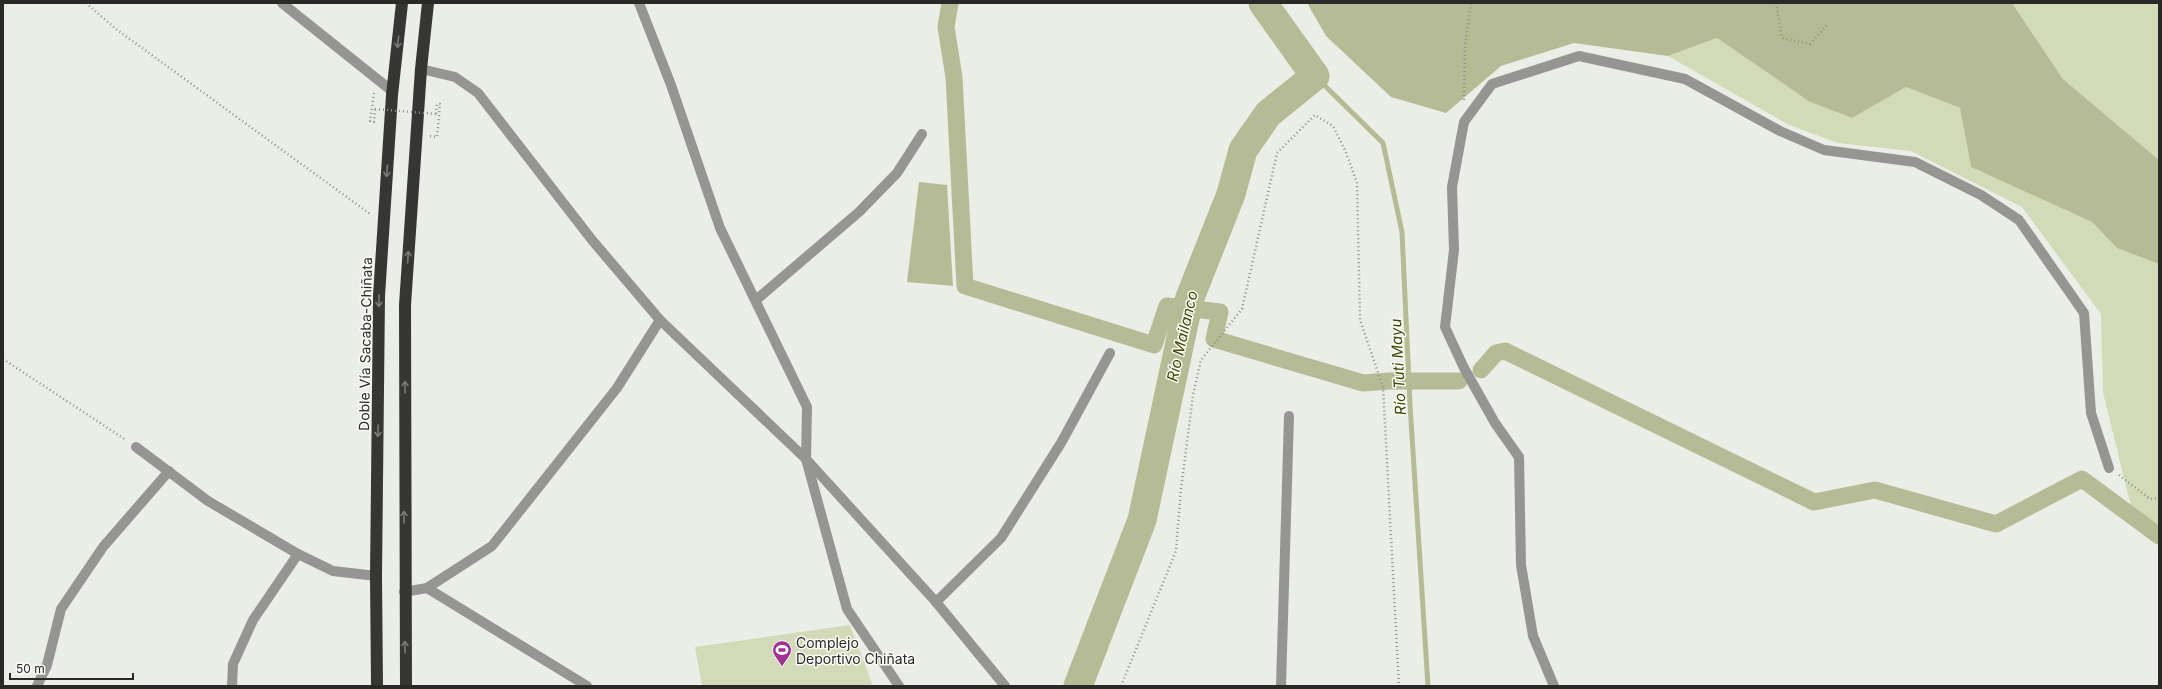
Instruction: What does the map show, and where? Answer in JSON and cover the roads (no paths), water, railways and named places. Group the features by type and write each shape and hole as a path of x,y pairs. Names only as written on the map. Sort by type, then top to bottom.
{"highway":[{"name":"Doble Vía Sacaba-Chiñata","path":"377,686 376,576 379,296 392,91 402,3"},
{"path":"406,686 404,592 405,305 421,69 428,3"}],"street":[{"path":"282,3 392,91"},
{"path":"639,3 671,85 720,228 807,407 806,459 847,609 898,686"},
{"path":"1554,686 1533,636 1521,565 1519,457 1496,423 1464,368 1445,327 1454,250 1452,187 1464,122 1492,84 1579,56 1685,78 1780,131 1824,150 1915,162 1981,195 2020,220 2084,313 2091,413 2109,468"},
{"path":"421,69 455,77 478,92 592,240 660,320 806,459 936,602 1004,686"},
{"path":"756,300 859,212 897,173 922,134"},
{"path":"404,592 427,588 492,546 617,388 660,320"},
{"path":"936,602 1000,538 1061,443 1110,353"},
{"path":"1281,686 1289,416"},
{"path":"136,447 208,501 298,554 333,571 376,576"},
{"path":"37,686 47,665 61,609 104,547 169,471"},
{"path":"232,686 233,664 253,620 298,554"},
{"path":"427,588 587,686"}],"waterway":[{"path":"950,3 946,27 954,77 965,286 1154,345 1167,306 1220,312 1214,339 1363,383 1389,381 1459,381"},
{"name":"Río Mailanco","path":"1078,686 1142,520 1189,300 1231,194 1243,150 1268,114 1315,76 1263,3"},
{"name":"Río Tuti Mayu","path":"1315,76 1383,143 1402,232 1410,405 1428,686"},
{"path":"1481,370 1496,353 1505,351 1814,502 1875,490 1996,524 2082,479 2159,536"}],"place":[{"name":"Complejo Deportivo Chiñata","path":"782,667"}]}
